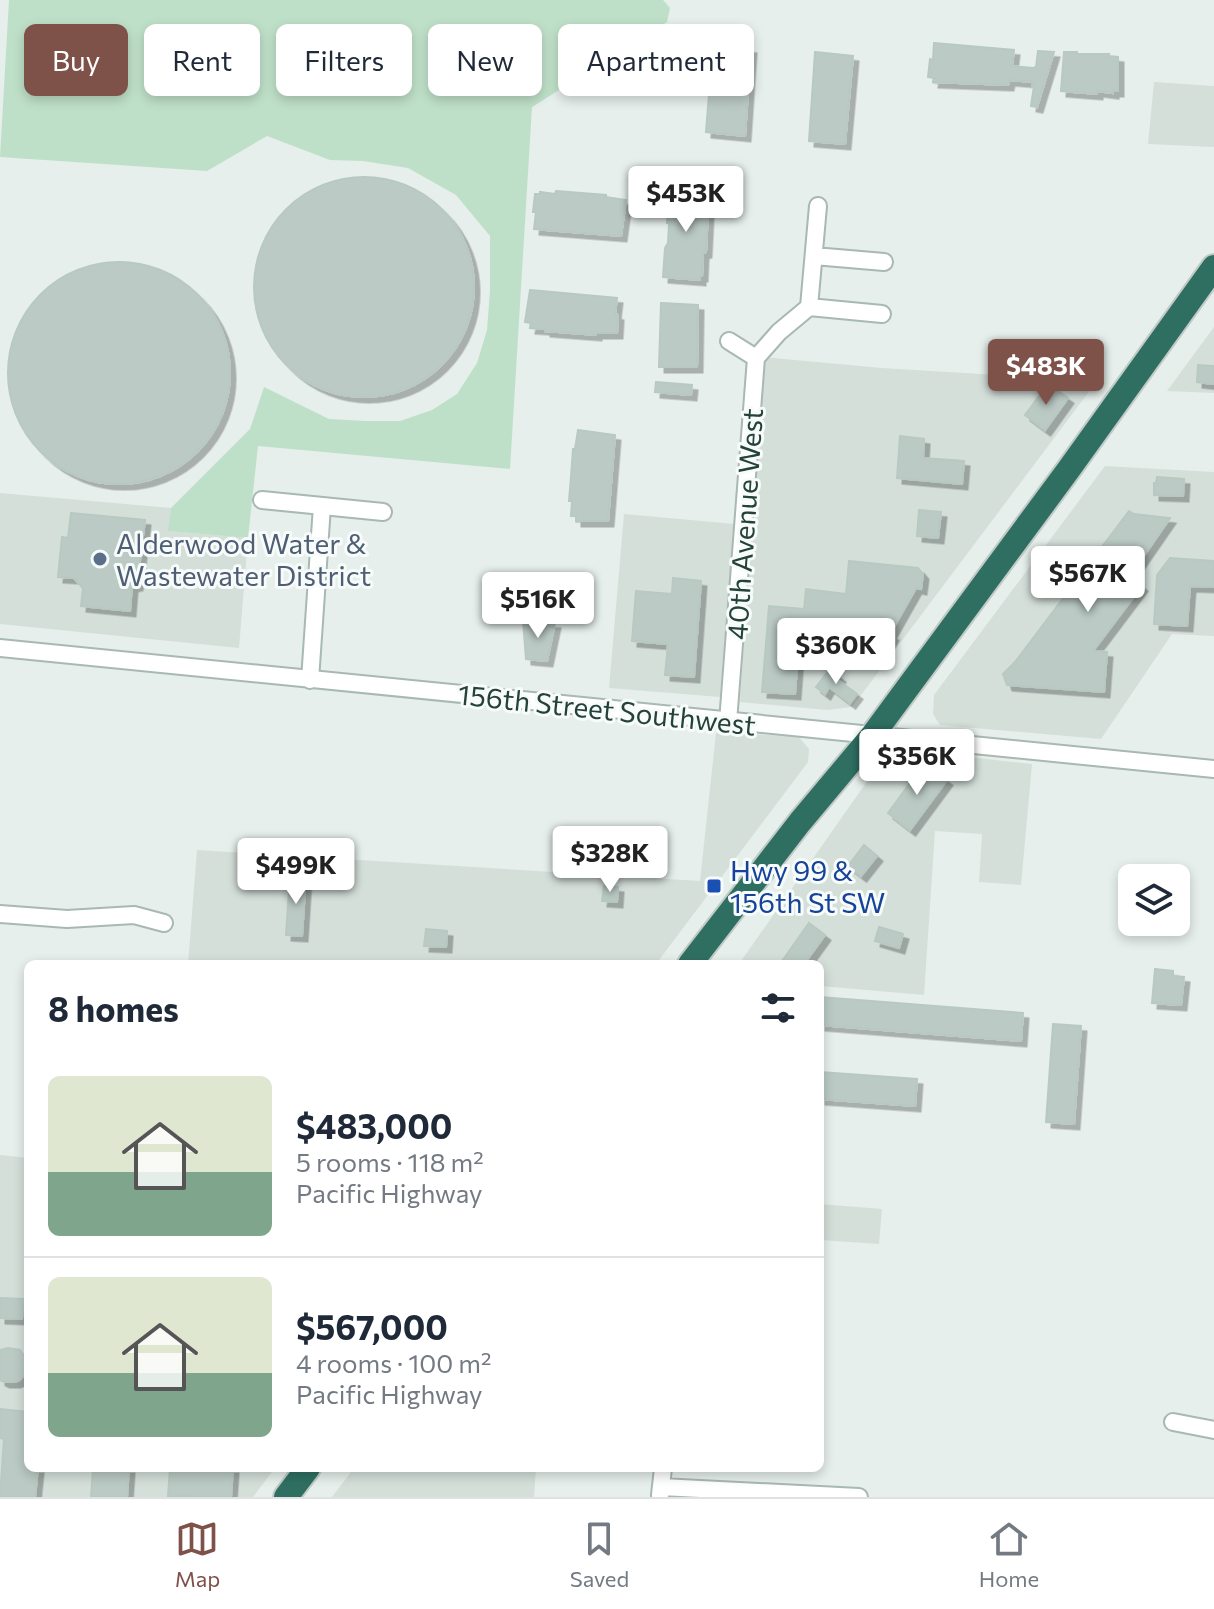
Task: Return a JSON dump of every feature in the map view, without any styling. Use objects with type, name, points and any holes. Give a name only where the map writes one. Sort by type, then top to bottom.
[{"type":"highway","points":[[704,954],[800,822],[872,736],[1214,267]]},
{"type":"highway","points":[[286,1497],[305,1472]]},
{"type":"street","points":[[729,341],[756,358],[779,332],[809,307],[818,206]]},
{"type":"street","points":[[814,256],[884,262]]},
{"type":"street","points":[[809,307],[882,314]]},
{"type":"street","name":"40th Avenue West","points":[[728,722],[756,358]]},
{"type":"street","points":[[262,500],[383,512]]},
{"type":"street","points":[[310,680],[322,506]]},
{"type":"street","name":"156th Street Southwest","points":[[0,648],[1214,769]]},
{"type":"street","points":[[0,914],[67,919],[134,915],[164,923]]},
{"type":"street","points":[[1173,1422],[1214,1430]]},
{"type":"street","points":[[663,1472],[661,1492],[859,1497]]},
{"type":"shaded area","points":[[1154,82],[1214,86],[1214,147],[1148,144]]},
{"type":"shaded area","points":[[1214,327],[1214,393],[1167,391]]},
{"type":"shaded area","points":[[762,357],[1097,381],[852,707],[827,710],[740,702]]},
{"type":"shaded area","points":[[1105,466],[1214,472],[1214,636],[1172,634],[1101,739],[940,725],[933,714],[934,695]]},
{"type":"shaded area","points":[[0,493],[171,508],[169,531],[248,538],[239,648],[0,624]]},
{"type":"shaded area","points":[[624,514],[735,524],[720,697],[609,688]]},
{"type":"shaded area","points":[[716,733],[798,736],[809,749],[808,762],[659,960],[188,960],[197,850],[700,881]]},
{"type":"shaded area","points":[[896,749],[1032,764],[1021,885],[979,882],[982,834],[935,831],[924,995],[824,986],[824,960],[742,960],[882,760]]},
{"type":"shaded area","points":[[0,1155],[24,1158],[24,1472],[272,1472],[253,1497],[0,1497]]},
{"type":"shaded area","points":[[824,1204],[882,1209],[879,1244],[824,1240]]},
{"type":"shaded area","points":[[351,1472],[536,1472],[534,1497],[332,1497]]},
{"type":"green space","points":[[9,0],[663,0],[670,8],[664,24],[558,24],[558,91],[532,107],[510,469],[258,446],[248,538],[168,531],[171,508],[250,429],[264,387],[329,419],[365,421],[400,421],[432,410],[457,394],[477,363],[487,330],[490,236],[456,195],[408,168],[330,160],[267,136],[207,171],[0,157]]},
{"type":"building","points":[[934,43],[1014,50],[1012,66],[1033,68],[1036,67],[1038,51],[1054,52],[1037,107],[1031,106],[1032,82],[1009,80],[1008,85],[933,82],[934,78],[928,77]]},
{"type":"building","points":[[815,52],[853,56],[845,144],[809,141]]},
{"type":"building","points":[[1064,52],[1118,57],[1118,91],[1097,91],[1097,94],[1061,91]]},
{"type":"building","points":[[709,96],[748,96],[745,136],[706,132]]},
{"type":"building","points":[[364,177],[406,185],[442,209],[466,245],[474,287],[466,329],[442,365],[406,389],[364,397],[322,389],[286,365],[262,329],[254,287],[262,245],[286,209],[322,185]]},
{"type":"building","points":[[670,188],[706,190],[706,252],[703,253],[700,280],[663,277]]},
{"type":"building","points":[[556,191],[606,195],[626,200],[621,236],[534,229],[535,194],[555,194]]},
{"type":"building","points":[[119,262],[141,264],[161,271],[181,281],[197,295],[211,311],[221,331],[228,351],[228,395],[221,415],[211,435],[197,451],[181,465],[161,475],[141,482],[119,484],[97,482],[77,475],[57,465],[41,451],[27,435],[17,415],[10,395],[8,373],[10,351],[17,331],[27,311],[41,295],[57,281],[77,271],[97,264]]},
{"type":"building","points":[[530,290],[617,298],[617,333],[596,335],[530,328],[531,323],[525,322]]},
{"type":"building","points":[[661,303],[698,305],[697,367],[659,367]]},
{"type":"building","points":[[1198,365],[1214,366],[1214,384],[1197,382]]},
{"type":"building","points":[[656,382],[692,385],[691,395],[655,392]]},
{"type":"building","points":[[1048,384],[1068,398],[1045,430],[1025,415]]},
{"type":"building","points":[[578,430],[615,435],[608,521],[576,521],[576,516],[571,516],[572,501],[569,501],[573,449]]},
{"type":"building","points":[[900,436],[924,439],[923,458],[964,461],[962,484],[897,478]]},
{"type":"building","points":[[1157,477],[1184,479],[1183,496],[1154,495]]},
{"type":"building","points":[[919,510],[941,512],[938,538],[917,536]]},
{"type":"building","points":[[1129,511],[1170,518],[1130,576],[1142,586],[1093,651],[1107,652],[1104,692],[1007,685],[1003,674]]},
{"type":"building","name":"Alderwood Water & Wastewater District","points":[[71,513],[145,520],[137,585],[132,586],[130,611],[81,606],[83,588],[74,578],[58,577],[62,537],[68,538]]},
{"type":"building","points":[[1170,558],[1214,561],[1214,587],[1190,586],[1187,626],[1154,624],[1157,575]]},
{"type":"building","points":[[849,561],[918,568],[923,574],[921,589],[916,588],[882,654],[847,633],[841,645],[799,641],[795,694],[762,692],[769,606],[804,609],[806,589],[846,594]]},
{"type":"building","points":[[673,578],[701,581],[694,677],[665,675],[668,644],[632,641],[636,591],[672,594]]},
{"type":"building","points":[[523,621],[555,623],[547,661],[526,659]]},
{"type":"building","points":[[830,669],[840,677],[838,680],[857,694],[850,703],[829,687],[825,694],[816,687]]},
{"type":"building","points":[[924,764],[947,780],[910,830],[888,813]]},
{"type":"building","points":[[864,845],[877,856],[861,876],[848,866]]},
{"type":"building","points":[[290,875],[306,876],[302,936],[286,935]]},
{"type":"building","points":[[604,886],[618,887],[617,902],[602,901]]},
{"type":"building","points":[[809,923],[825,935],[807,960],[783,960]]},
{"type":"building","points":[[879,927],[903,934],[899,948],[875,941]]},
{"type":"building","points":[[426,929],[447,931],[446,947],[424,946]]},
{"type":"building","points":[[1155,969],[1173,971],[1173,976],[1184,977],[1181,1005],[1152,1003]]},
{"type":"building","points":[[824,997],[1023,1013],[1021,1041],[824,1025]]},
{"type":"building","points":[[1053,1024],[1081,1026],[1074,1124],[1046,1122]]},
{"type":"building","points":[[824,1072],[917,1079],[915,1106],[824,1099]]},
{"type":"building","points":[[0,1298],[23,1299],[22,1319],[0,1318]]},
{"type":"building","points":[[0,1350],[20,1350],[24,1356],[24,1375],[20,1380],[0,1380]]},
{"type":"building","points":[[0,1409],[24,1412],[24,1472],[38,1472],[35,1497],[0,1497],[4,1439],[0,1438]]},
{"type":"building","points":[[93,1472],[129,1472],[127,1497],[91,1497]]},
{"type":"building","points":[[170,1472],[233,1472],[231,1497],[168,1496]]},
{"type":"place","name":"Alderwood Water & Wastewater District","points":[[100,559]]},
{"type":"place","name":"Hwy 99 & 156th St SW","points":[[714,886]]}]
